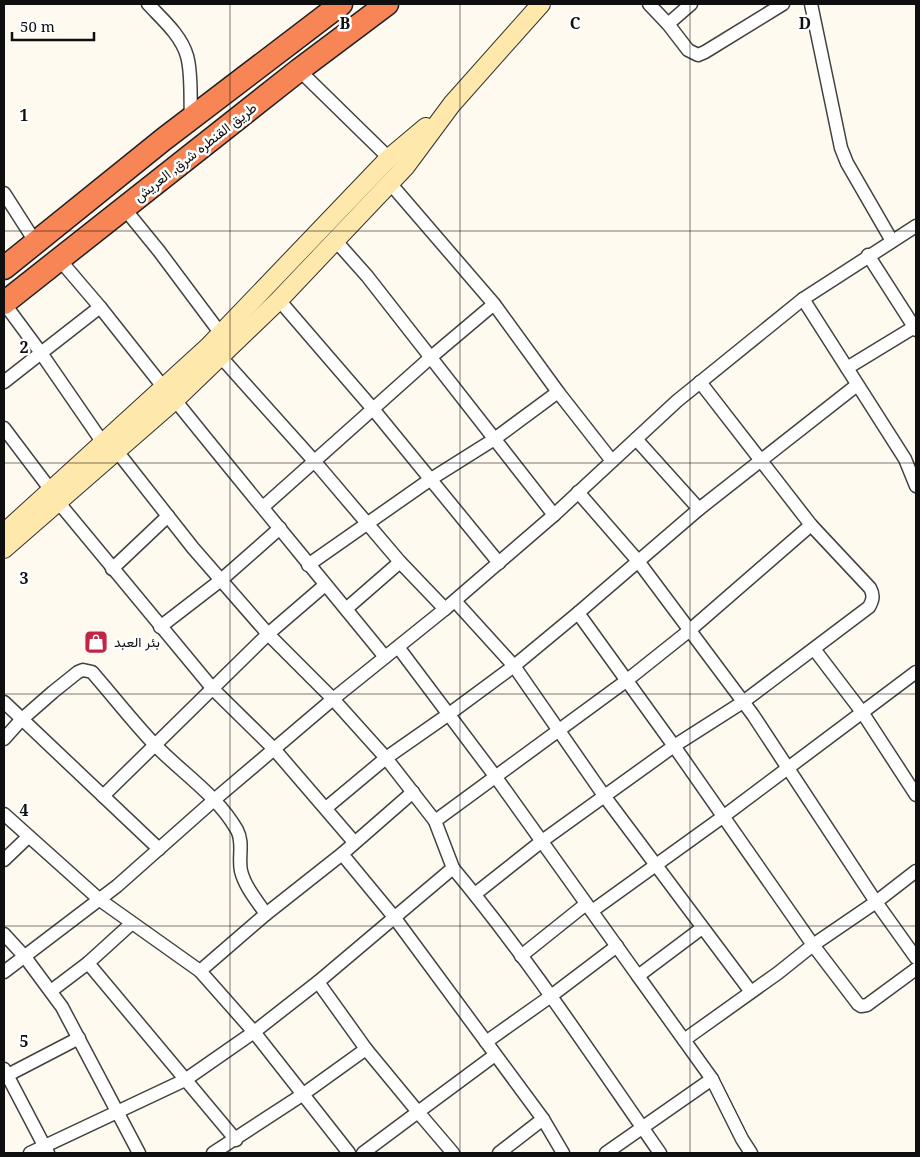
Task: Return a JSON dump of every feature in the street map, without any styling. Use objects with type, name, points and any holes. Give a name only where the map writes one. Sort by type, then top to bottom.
[{"type":"highway","name":"طريق القنطره شرق, العريش","points":[[4,268],[200,111],[341,4]]},
{"type":"highway","name":"طريق القنطره شرق, العريش","points":[[4,303],[299,70],[387,4]]},
{"type":"highway","points":[[200,111],[227,127]]},
{"type":"main road","points":[[4,549],[55,496],[169,394],[220,356],[278,300],[406,166],[452,104],[541,4]]},
{"type":"main road","points":[[169,394],[221,334],[389,158],[452,104]]},
{"type":"main road","points":[[4,533],[55,496]]},
{"type":"street","points":[[148,4],[172,30],[185,51],[200,111]]},
{"type":"street","points":[[649,4],[668,24],[688,50],[694,54],[701,54],[762,9],[782,4]]},
{"type":"street","points":[[668,24],[691,4]]},
{"type":"street","points":[[811,4],[841,148],[847,163],[892,241]]},
{"type":"street","points":[[299,70],[389,158]]},
{"type":"street","points":[[389,182],[494,304],[558,392],[612,461]]},
{"type":"street","points":[[4,193],[36,242]]},
{"type":"street","points":[[124,208],[159,251],[221,334]]},
{"type":"street","points":[[4,972],[100,900],[333,699],[445,610],[554,515],[700,382],[803,298],[916,226]]},
{"type":"street","points":[[335,240],[367,276],[493,440],[554,515]]},
{"type":"street","points":[[847,368],[916,328],[868,255]]},
{"type":"street","points":[[59,259],[385,657]]},
{"type":"street","points":[[803,298],[905,459],[916,486]]},
{"type":"street","points":[[278,300],[373,409],[499,563]]},
{"type":"street","points":[[4,303],[109,447],[193,548],[268,634],[333,699],[386,758],[413,792],[435,821],[453,868],[475,894],[551,996],[660,1153]]},
{"type":"street","points":[[262,508],[430,358],[494,304]]},
{"type":"street","points":[[4,382],[100,307]]},
{"type":"street","points":[[220,356],[315,462],[400,562],[445,610]]},
{"type":"street","points":[[475,894],[542,842],[674,746],[743,702],[869,607],[873,598],[870,588],[811,525],[700,382]]},
{"type":"street","points":[[326,808],[386,758],[514,666],[699,509],[857,385]]},
{"type":"street","points":[[308,565],[430,479],[493,440],[558,392]]},
{"type":"street","points":[[4,428],[112,569],[160,627],[213,689],[274,749],[354,842]]},
{"type":"street","points":[[636,439],[699,509]]},
{"type":"street","points":[[905,459],[916,451]]},
{"type":"street","points":[[578,492],[638,561],[743,702],[876,902],[916,958]]},
{"type":"street","points":[[112,569],[168,516]]},
{"type":"street","points":[[435,821],[626,681],[690,630],[811,525]]},
{"type":"street","points":[[160,627],[221,580],[280,528]]},
{"type":"street","points":[[346,609],[400,562]]},
{"type":"street","points":[[103,796],[268,634],[325,585]]},
{"type":"street","points":[[455,601],[514,666],[605,796],[702,928],[752,992]]},
{"type":"street","points":[[578,613],[724,816],[813,945],[861,1006],[867,1005],[916,969]]},
{"type":"street","points":[[398,648],[495,776],[712,1079],[751,1153]]},
{"type":"street","points":[[814,649],[862,712],[916,795]]},
{"type":"street","points":[[4,739],[21,720],[78,672],[88,670],[92,672],[155,745],[214,800],[237,830],[241,847],[239,859],[241,872],[246,884],[266,914]]},
{"type":"street","points":[[520,956],[589,908],[657,865],[916,672]]},
{"type":"street","points":[[4,702],[158,849]]},
{"type":"street","points":[[200,971],[266,914],[342,854],[413,792]]},
{"type":"street","points":[[4,814],[100,900],[200,971],[254,1032],[349,1153]]},
{"type":"street","points":[[4,860],[28,837]]},
{"type":"street","points":[[342,854],[394,917],[543,1119],[564,1153]]},
{"type":"street","points":[[30,1153],[46,1150],[185,1080],[254,1032],[318,982],[453,868]]},
{"type":"street","points":[[684,1040],[752,992],[813,945],[876,902],[916,871]]},
{"type":"street","points":[[51,992],[88,963],[132,923]]},
{"type":"street","points":[[638,976],[702,928]]},
{"type":"street","points":[[4,934],[25,957],[51,992],[79,1038],[117,1113],[140,1153]]},
{"type":"street","points":[[486,1042],[617,946]]},
{"type":"street","points":[[88,963],[236,1140]]},
{"type":"street","points":[[318,982],[366,1049],[453,1153]]},
{"type":"street","points":[[46,1150],[5,1074],[79,1038]]},
{"type":"street","points":[[218,1152],[366,1049]]},
{"type":"street","points":[[362,1153],[495,1055]]},
{"type":"street","points":[[606,1153],[712,1079]]},
{"type":"street","points":[[499,1153],[543,1119]]},
{"type":"place","name":"بئر العبد","points":[[96,642]]}]
